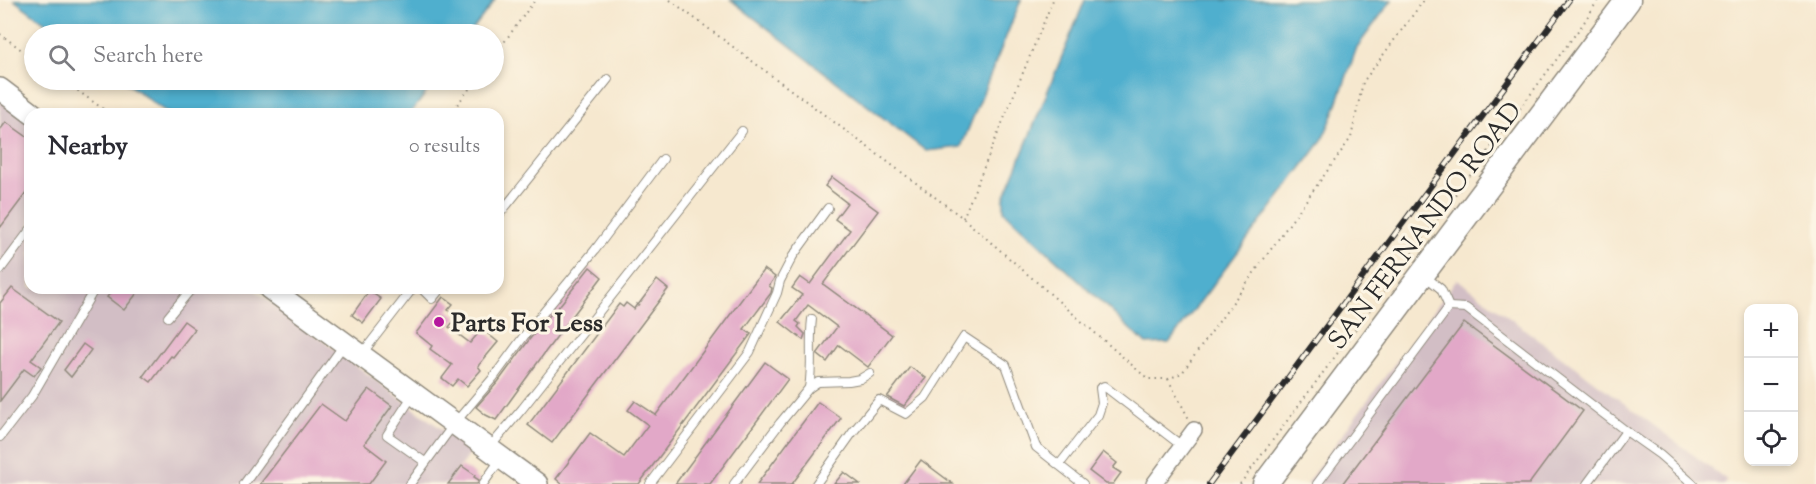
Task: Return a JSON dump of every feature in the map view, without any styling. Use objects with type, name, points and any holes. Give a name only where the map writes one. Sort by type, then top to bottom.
[{"type":"main road","name":"SAN FERNANDO ROAD","points":[[1265,484],[1628,0]]},
{"type":"main road","points":[[2,94],[24,108]]},
{"type":"main road","points":[[277,294],[537,484]]},
{"type":"street","points":[[1154,484],[1194,430]]},
{"type":"lane","points":[[504,209],[608,79]]},
{"type":"lane","points":[[483,484],[495,454],[530,400],[742,131]]},
{"type":"lane","points":[[410,484],[454,424],[556,299],[663,159]]},
{"type":"lane","points":[[650,484],[750,352],[793,256],[828,208]]},
{"type":"lane","points":[[0,270],[24,238]]},
{"type":"lane","points":[[1422,274],[1441,289],[1449,307]]},
{"type":"lane","points":[[0,436],[32,396],[91,294]]},
{"type":"lane","points":[[168,317],[187,294]]},
{"type":"lane","points":[[244,484],[352,350],[407,294]]},
{"type":"lane","points":[[1449,307],[1466,308],[1660,455],[1693,484]]},
{"type":"lane","points":[[1317,484],[1449,307]]},
{"type":"lane","points":[[809,388],[812,372],[810,357],[812,319]]},
{"type":"lane","points":[[816,484],[879,400],[906,414],[926,398],[964,337],[1005,365],[1036,447],[1083,484]]},
{"type":"lane","points":[[734,484],[809,388],[818,382],[849,381],[870,374]]},
{"type":"lane","points":[[1059,465],[1098,415],[1102,403],[1100,388],[1104,386],[1182,446]]},
{"type":"lane","points":[[413,393],[387,435],[425,462]]},
{"type":"lane","points":[[1587,484],[1626,431]]},
{"type":"path","points":[[504,43],[536,0]]},
{"type":"path","points":[[670,0],[963,218],[1148,379],[1168,379],[1182,373],[1351,138],[1363,82],[1424,0]]},
{"type":"path","points":[[963,218],[1053,0]]},
{"type":"path","points":[[1240,484],[1598,0]]},
{"type":"path","points":[[0,34],[24,52]]},
{"type":"path","points":[[77,90],[102,108]]},
{"type":"path","points":[[455,108],[468,90]]},
{"type":"path","points":[[1168,379],[1194,430]]},
{"type":"shaded area","points":[[0,100],[24,118],[24,294],[260,294],[471,451],[448,484],[0,484]]},
{"type":"shaded area","points":[[1457,279],[1727,480],[1724,484],[1306,484]]},
{"type":"water","points":[[14,0],[495,0],[477,24],[47,24]]},
{"type":"water","points":[[731,0],[1021,0],[961,147],[926,151]]},
{"type":"water","points":[[1085,0],[1392,0],[1357,47],[1321,142],[1169,343],[1146,344],[1004,211],[1004,198]]},
{"type":"water","points":[[136,90],[428,90],[415,108],[161,108]]},
{"type":"building","points":[[6,122],[24,135],[24,196],[0,228],[0,130]]},
{"type":"building","points":[[832,177],[878,211],[823,284],[892,335],[868,367],[839,345],[827,362],[817,354],[837,327],[808,305],[796,321],[805,334],[803,340],[780,322],[802,295],[792,288],[800,277],[810,284],[850,230],[835,219],[847,203],[825,186]]},
{"type":"building","points":[[590,267],[602,277],[496,420],[486,415],[476,407]]},
{"type":"building","points":[[764,269],[775,277],[769,286],[772,288],[771,293],[744,329],[751,334],[639,484],[562,484],[556,479],[590,433],[624,457],[648,425],[628,410],[635,401],[656,415]]},
{"type":"building","points":[[657,280],[668,289],[552,443],[528,425],[619,304],[623,307],[626,303],[634,309]]},
{"type":"building","points":[[12,288],[59,322],[31,360],[41,367],[34,376],[24,369],[0,401],[0,303]]},
{"type":"building","points":[[109,294],[136,294],[124,310],[107,297]]},
{"type":"building","points":[[367,294],[374,294],[381,299],[363,323],[352,315]]},
{"type":"building","points":[[443,297],[453,304],[448,310],[457,317],[449,327],[470,343],[482,329],[498,342],[478,366],[481,370],[467,386],[458,379],[452,386],[442,378],[452,365],[430,349],[432,346],[416,333]]},
{"type":"building","points":[[184,321],[195,329],[151,382],[143,376]]},
{"type":"building","points":[[1464,323],[1583,411],[1529,484],[1342,484]]},
{"type":"building","points":[[83,344],[91,350],[71,377],[64,370]]},
{"type":"building","points":[[765,362],[788,379],[710,484],[675,484]]},
{"type":"building","points":[[910,367],[926,378],[904,406],[887,397]]},
{"type":"building","points":[[369,389],[392,406],[364,444],[386,461],[369,484],[260,484],[321,404],[345,421]]},
{"type":"building","points":[[818,402],[841,418],[792,484],[757,484]]},
{"type":"building","points":[[1103,452],[1117,463],[1113,468],[1121,473],[1113,484],[1106,484],[1089,471]]},
{"type":"building","points":[[921,460],[953,484],[903,484]]},
{"type":"building","points":[[462,466],[475,475],[474,477],[479,480],[477,484],[448,484]]},
{"type":"building","points":[[844,472],[860,484],[834,484]]},
{"type":"railway","points":[[1209,484],[1569,0]]},
{"type":"place","name":"Parts For Less","points":[[439,322]]}]
